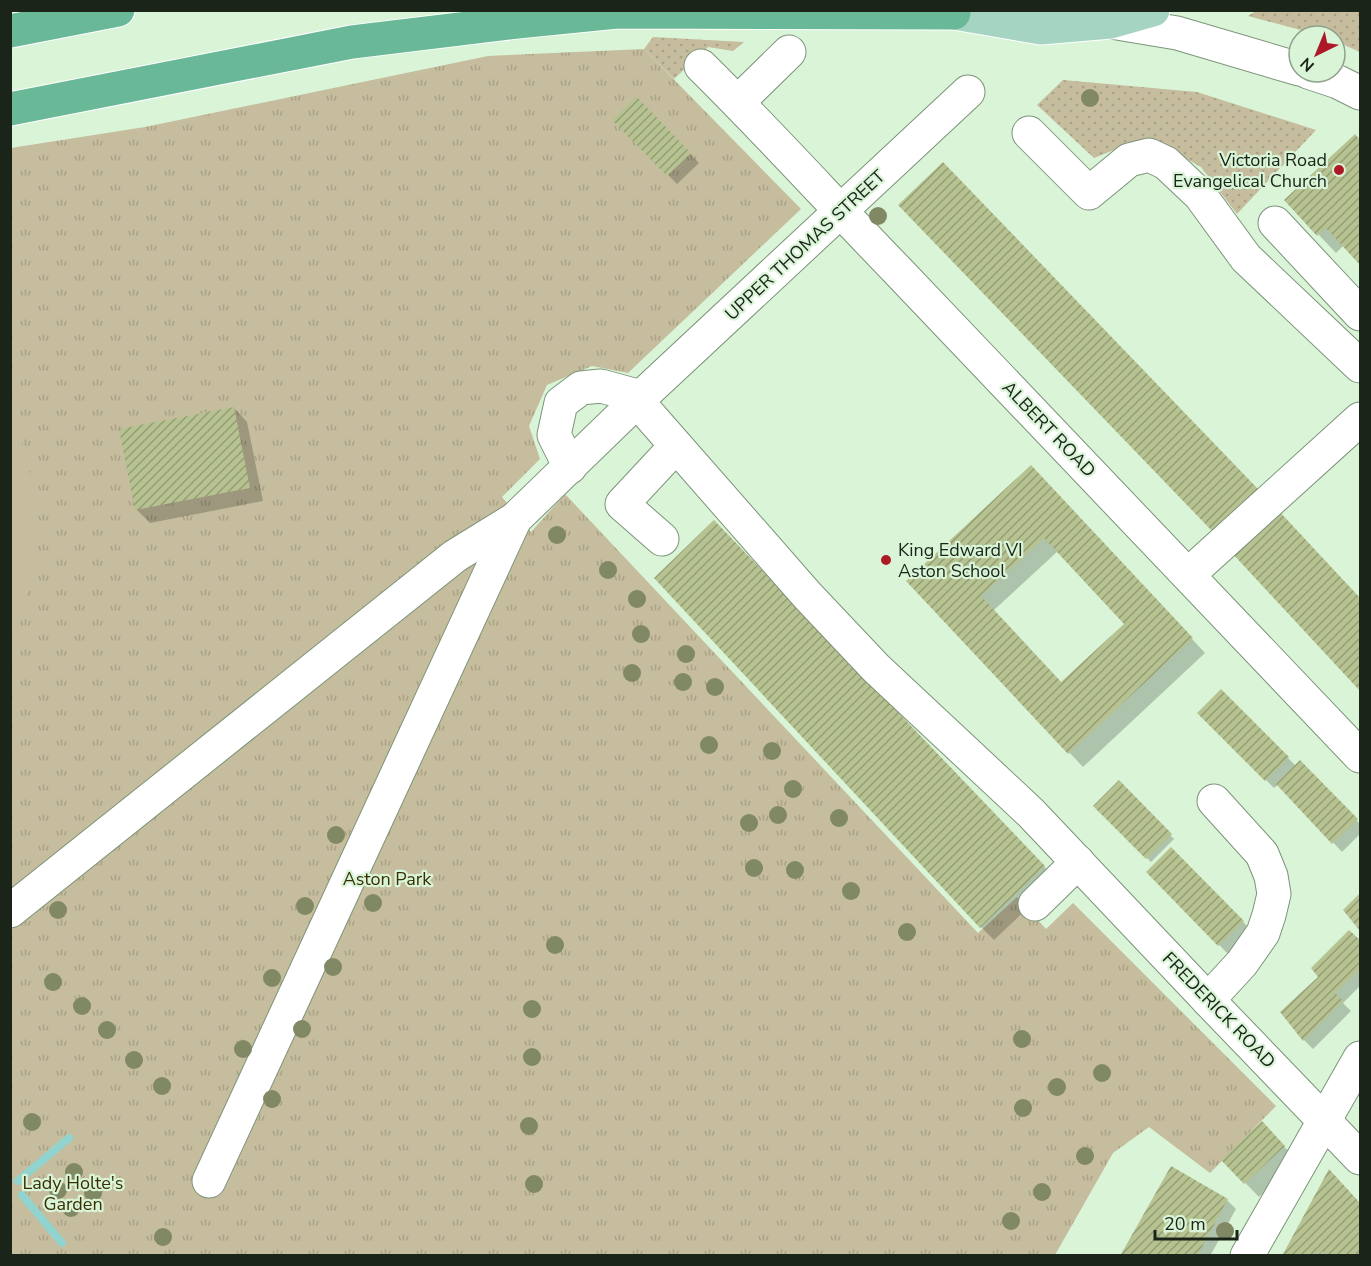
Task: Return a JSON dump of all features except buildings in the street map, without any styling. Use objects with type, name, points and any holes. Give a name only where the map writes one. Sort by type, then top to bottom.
[{"type":"highway","points":[[10,31],[118,10]]},
{"type":"highway","points":[[10,109],[352,42],[517,22],[618,12],[952,12]]},
{"type":"main road","points":[[952,12],[1041,28],[1111,22],[1153,10]]},
{"type":"street","points":[[1111,22],[1177,33],[1287,65]]},
{"type":"street","points":[[738,102],[778,61]]},
{"type":"street","name":"ALBERT ROAD","points":[[701,66],[1189,574],[1360,756]]},
{"type":"street","points":[[1342,84],[1360,93]]},
{"type":"street","name":"UPPER THOMAS STREET","points":[[515,519],[639,399],[969,92]]},
{"type":"street","points":[[1029,133],[1089,193],[1129,160],[1149,155],[1166,163],[1200,195],[1246,258],[1360,366]]},
{"type":"street","points":[[1275,223],[1360,314]]},
{"type":"street","points":[[570,467],[555,435],[561,403],[581,388],[602,386],[639,399]]},
{"type":"street","name":"FREDERICK ROAD","points":[[639,399],[676,446],[807,595],[876,668],[1031,813],[1360,1158]]},
{"type":"street","points":[[1189,574],[1360,419]]},
{"type":"street","points":[[662,539],[622,504],[676,446]]},
{"type":"street","points":[[10,911],[455,556],[515,519]]},
{"type":"street","points":[[209,1182],[515,519]]},
{"type":"street","points":[[1208,1000],[1242,963],[1263,933],[1274,894],[1271,876],[1262,854],[1214,801]]},
{"type":"street","points":[[1035,904],[1078,862]]},
{"type":"street","points":[[1247,1256],[1360,1058]]},
{"type":"green space","points":[[1256,11],[1360,11],[1360,52],[1347,46],[1347,24],[1287,24],[1287,26],[1248,16]]},
{"type":"green space","points":[[653,37],[744,42],[733,51],[708,47],[674,79],[644,49]]},
{"type":"green space","name":"Aston Park","points":[[644,49],[801,209],[628,373],[592,366],[547,385],[529,426],[540,459],[502,497],[531,532],[565,494],[978,933],[1017,897],[1046,929],[1073,903],[1276,1106],[1210,1173],[1149,1127],[1113,1153],[1055,1255],[11,1256],[11,148],[145,127],[488,56]]},
{"type":"green space","points":[[1063,80],[1197,92],[1316,130],[1237,214],[1201,167],[1162,145],[1137,141],[1094,158],[1037,105]]},
{"type":"green space","points":[[11,419],[20,435],[38,505],[33,578],[11,633]]},
{"type":"waterway","points":[[18,1181],[69,1138]]},
{"type":"waterway","points":[[22,1195],[62,1243]]},
{"type":"place","name":"Victoria Road Evangelical Church","points":[[1339,170]]},
{"type":"place","name":"King Edward VI Aston School","points":[[886,560]]},
{"type":"park label","name":"Lady Holte's Garden","points":[[73,1193]]}]
